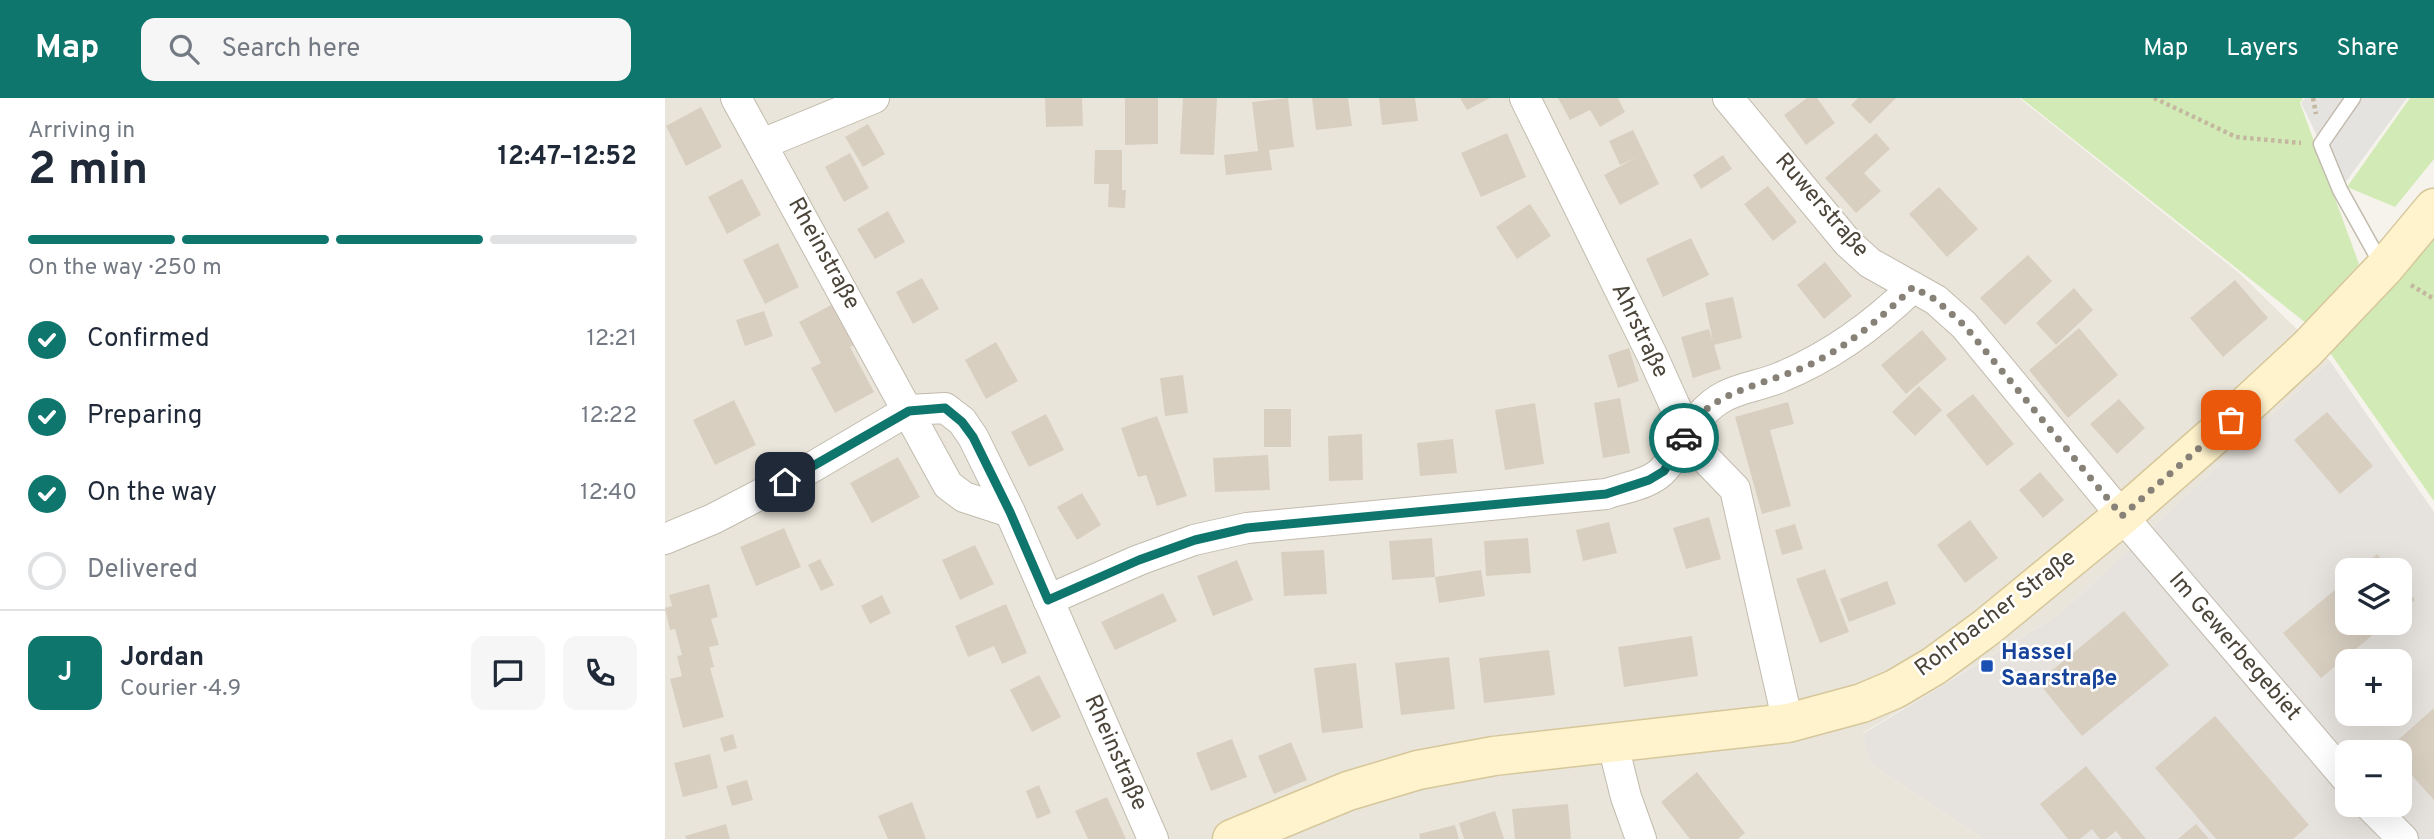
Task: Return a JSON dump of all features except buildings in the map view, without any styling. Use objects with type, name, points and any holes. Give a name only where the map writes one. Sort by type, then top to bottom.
[{"type":"street","name":"Rheinstraße","points":[[736,98],[948,485],[964,497],[1010,512]]},
{"type":"street","points":[[762,144],[874,98]]},
{"type":"street","name":"Ahrstraße","points":[[1525,98],[1652,355],[1687,433],[1702,454],[1735,489],[1788,723]]},
{"type":"street","name":"Ruwerstraße","points":[[1728,98],[1848,243],[1870,263],[1936,300],[1964,325],[2122,516]]},
{"type":"street","name":"Rohrbacher Straße","points":[[1231,839],[1348,791],[1404,774],[1494,756],[1788,723],[1862,703],[1895,689],[1934,666],[2122,516],[2213,438],[2307,349],[2384,268],[2434,208]]},
{"type":"street","points":[[1048,600],[1139,560],[1195,540],[1247,528],[1606,494],[1649,480],[1664,471],[1698,416],[1724,396],[1779,378],[1815,362],[1850,341],[1913,287]]},
{"type":"street","name":"Rheinstraße","points":[[909,411],[945,408],[962,422],[973,437],[1010,512],[1153,839]]},
{"type":"street","points":[[665,539],[713,519],[809,470],[909,411]]},
{"type":"street","name":"Im Gewerbegebiet","points":[[2122,516],[2335,765]]},
{"type":"street","points":[[1612,741],[1626,797],[1641,839]]},
{"type":"street","points":[[2381,817],[2403,839]]},
{"type":"lane","points":[[2353,98],[2322,144],[2340,190],[2384,268]]},
{"type":"path","points":[[2154,98],[2236,136],[2322,144]]},
{"type":"shaded area","points":[[665,98],[2019,98],[2239,273],[2330,361],[2061,613],[1863,733],[1870,763],[1984,839],[665,839]]},
{"type":"shaded area","points":[[2305,98],[2407,98],[2340,190],[2301,103]]},
{"type":"shaded area","points":[[2330,361],[2434,512],[2434,839],[1984,839],[1870,763],[1863,734],[2061,613]]},
{"type":"green space","points":[[2021,98],[2303,98],[2300,103],[2359,264],[2306,323]]},
{"type":"green space","points":[[2410,98],[2434,98],[2434,159],[2395,207],[2347,187]]},
{"type":"green space","points":[[2434,226],[2434,501],[2328,350]]},
{"type":"way so far","points":[[1684,438],[1698,416],[1724,396],[1779,378],[1815,362],[1850,341],[1913,287],[1936,300],[1964,325],[2122,516],[2231,420]]},
{"type":"place","name":"Hassel Saarstraße","points":[[1987,666]]},
{"type":"route","points":[[785,482],[909,411],[945,408],[962,422],[973,437],[1010,512],[1048,600],[1139,560],[1195,540],[1247,528],[1606,494],[1649,480],[1664,471],[1684,438]]}]
